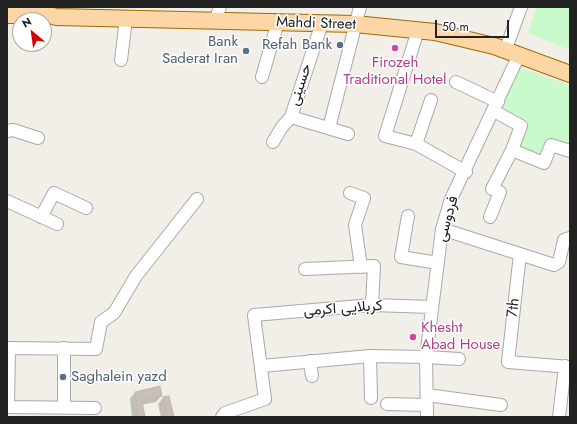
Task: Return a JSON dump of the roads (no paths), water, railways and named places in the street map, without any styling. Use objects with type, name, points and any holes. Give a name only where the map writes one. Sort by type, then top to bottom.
[{"type":"main road","name":"Mahdi Street","points":[[52,15],[126,19],[217,14],[278,22],[355,24],[418,30],[442,34],[512,53],[570,74]]},
{"type":"street","points":[[329,128],[360,7]]},
{"type":"street","name":"فردوسی","points":[[427,406],[426,357],[442,229],[451,199],[466,172],[496,106],[512,53],[521,7]]},
{"type":"street","points":[[121,60],[126,19]]},
{"type":"street","points":[[262,77],[278,22]]},
{"type":"street","name":"حسینی","points":[[273,142],[282,127],[291,117],[322,24]]},
{"type":"street","points":[[418,30],[385,136],[416,144],[466,172]]},
{"type":"street","points":[[456,82],[496,106],[521,126],[512,150],[492,189],[500,192],[490,217]]},
{"type":"street","points":[[416,144],[431,100]]},
{"type":"street","points":[[291,117],[348,134]]},
{"type":"street","points":[[7,130],[14,130],[38,138]]},
{"type":"street","points":[[512,150],[544,163],[551,145],[570,151]]},
{"type":"street","points":[[41,217],[54,193],[86,208]]},
{"type":"street","points":[[350,193],[364,198],[356,225],[360,267]]},
{"type":"street","points":[[95,408],[64,406],[8,407],[8,348],[96,349],[101,322],[114,313],[136,276],[197,199]]},
{"type":"street","points":[[7,201],[57,224]]},
{"type":"street","points":[[408,216],[401,257],[438,263]]},
{"type":"street","points":[[442,229],[554,265],[557,264],[564,240],[570,238]]},
{"type":"street","name":"7th","points":[[520,254],[508,362],[568,367]]},
{"type":"street","points":[[305,269],[374,266],[372,306]]},
{"type":"street","name":"کربلایی اکرمی","points":[[262,366],[254,315],[372,306],[432,306]]},
{"type":"street","points":[[64,348],[64,406]]},
{"type":"street","points":[[370,356],[371,398]]},
{"type":"street","points":[[222,417],[225,413],[265,399],[262,366],[370,356],[459,359]]},
{"type":"street","points":[[310,361],[312,376]]},
{"type":"street","points":[[559,417],[568,367]]},
{"type":"street","points":[[387,404],[427,406],[501,405]]},
{"type":"place","name":"Refah Bank","points":[[340,45]]},
{"type":"place","name":"Firozeh Traditional Hotel","points":[[395,48]]},
{"type":"place","name":"Bank Saderat Iran","points":[[246,51]]},
{"type":"place","name":"Khesht Abad House","points":[[413,337]]},
{"type":"place","name":"Saghalein yazd","points":[[63,377]]}]
